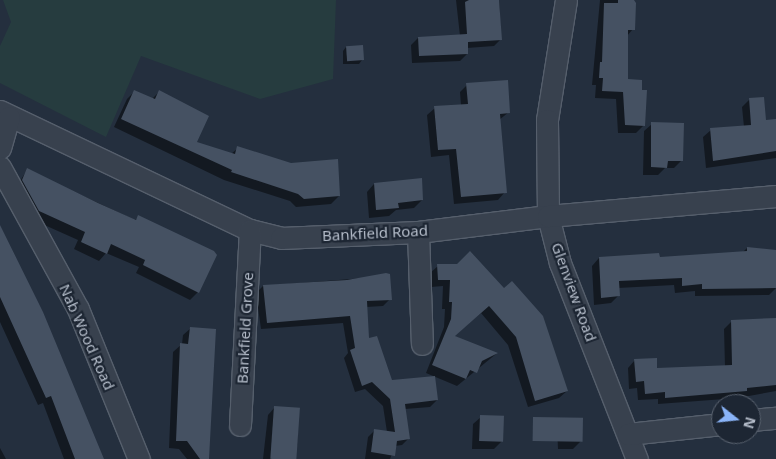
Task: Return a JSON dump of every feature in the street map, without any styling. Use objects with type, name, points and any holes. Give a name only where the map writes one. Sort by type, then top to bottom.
[{"type":"street","name":"Glenview Road","points":[[566,0],[547,120],[548,216],[560,263],[637,459]]},
{"type":"street","name":"Bankfield Road","points":[[4,114],[250,230],[281,238],[418,232],[548,216],[776,196]]},
{"type":"street","points":[[0,148],[4,114]]},
{"type":"street","name":"Nab Wood Road","points":[[0,166],[78,309],[140,459]]},
{"type":"street","name":"Bankfield Grove","points":[[240,425],[250,230]]},
{"type":"street","points":[[418,232],[422,344]]},
{"type":"street","points":[[761,419],[776,418]]},
{"type":"street","points":[[628,434],[711,425]]},
{"type":"green space","points":[[3,0],[336,0],[333,79],[260,99],[141,56],[106,137],[0,83],[0,46],[11,22]]},
{"type":"building","points":[[469,0],[499,0],[502,40],[468,42],[468,54],[419,56],[418,37],[467,34],[465,2]]},
{"type":"building","points":[[618,0],[634,0],[636,3],[635,30],[628,30],[628,79],[642,80],[642,90],[647,90],[645,126],[625,125],[623,92],[602,91],[603,78],[599,78],[600,62],[602,62],[604,3],[618,3]]},
{"type":"building","points":[[363,45],[364,60],[347,61],[346,46]]},
{"type":"building","points":[[508,80],[510,113],[500,114],[507,193],[461,197],[456,149],[438,150],[434,106],[468,104],[466,83]]},
{"type":"building","points":[[134,90],[155,99],[159,90],[209,116],[197,142],[235,154],[237,146],[291,163],[338,159],[340,196],[304,199],[298,194],[231,172],[232,170],[121,119]]},
{"type":"building","points":[[764,97],[766,120],[776,119],[776,151],[713,161],[710,128],[751,125],[749,98]]},
{"type":"building","points":[[651,122],[684,123],[683,161],[668,161],[667,168],[651,167]]},
{"type":"building","points":[[27,168],[136,220],[138,215],[214,251],[217,255],[199,293],[143,265],[145,260],[111,244],[107,254],[81,242],[85,232],[39,211],[22,180]]},
{"type":"building","points":[[422,178],[423,200],[398,203],[399,208],[376,210],[374,183]]},
{"type":"building","points":[[0,225],[43,312],[104,459],[75,459],[51,396],[46,398],[0,297]]},
{"type":"building","points":[[747,247],[776,250],[776,288],[702,289],[702,284],[682,286],[682,278],[619,281],[620,296],[601,298],[599,257],[659,253],[660,257],[747,251]]},
{"type":"building","points":[[470,251],[504,288],[512,281],[543,316],[568,391],[535,401],[516,337],[489,306],[455,336],[498,353],[482,361],[477,373],[470,370],[466,379],[432,365],[451,319],[452,302],[449,302],[450,280],[438,280],[437,264],[457,264]]},
{"type":"building","points":[[386,273],[390,274],[392,300],[367,301],[369,338],[377,336],[392,380],[435,376],[438,400],[405,404],[410,439],[397,441],[395,456],[371,452],[374,429],[395,432],[390,399],[372,382],[362,386],[350,350],[355,348],[350,316],[267,323],[263,285],[347,280]]},
{"type":"building","points":[[776,318],[776,385],[747,388],[747,391],[665,398],[665,392],[645,394],[644,381],[636,382],[634,359],[657,358],[657,368],[732,365],[731,320]]},
{"type":"building","points":[[190,327],[216,329],[209,459],[200,459],[187,441],[176,441],[180,343],[188,344]]},
{"type":"building","points":[[274,406],[300,408],[296,459],[270,459]]},
{"type":"building","points":[[480,415],[504,416],[503,442],[479,441]]},
{"type":"building","points":[[533,417],[583,418],[583,442],[533,441]]}]
